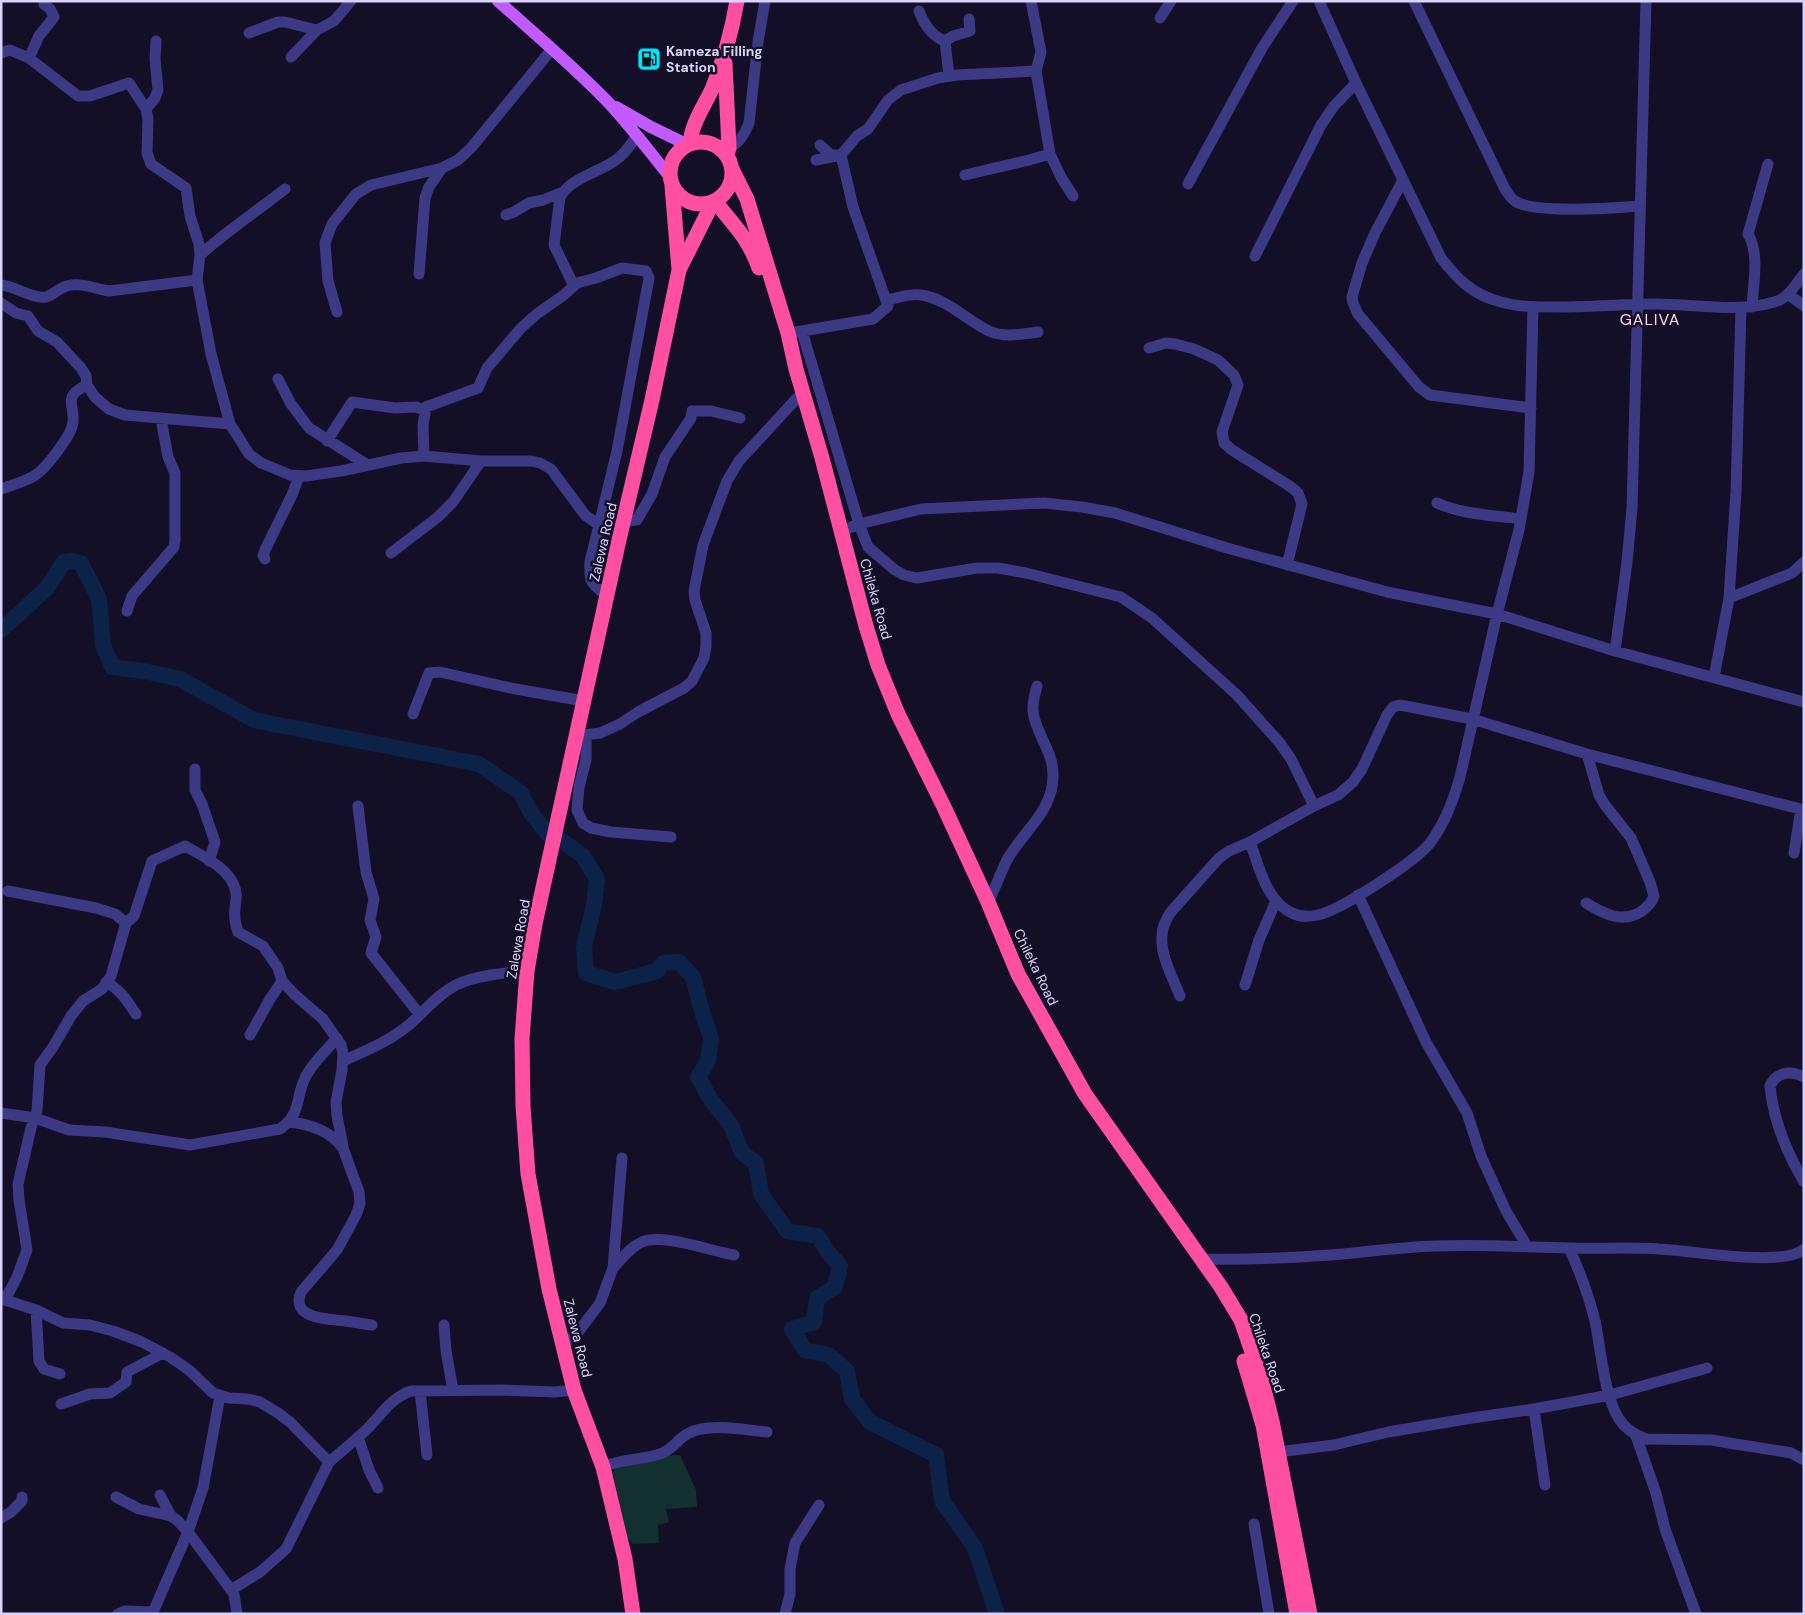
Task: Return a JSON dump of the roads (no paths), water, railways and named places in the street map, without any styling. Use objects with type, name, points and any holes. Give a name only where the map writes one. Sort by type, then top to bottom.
[{"type":"highway","points":[[689,144],[692,132],[725,54],[737,1]]},
{"type":"highway","points":[[725,54],[729,158],[730,185],[726,192],[714,202],[700,205],[693,204],[680,197],[671,182],[670,167],[673,158],[689,144],[697,142],[710,143],[722,150],[729,158]]},
{"type":"highway","name":"Chileka Road","points":[[729,158],[747,199],[780,307],[795,332],[796,369],[822,458],[866,626],[891,698],[988,902],[1018,974],[1085,1094],[1221,1286],[1241,1320],[1262,1381],[1272,1421],[1273,1452],[1297,1614]]},
{"type":"highway","name":"Zalewa Road","points":[[671,182],[679,270]]},
{"type":"highway","points":[[714,202],[741,231],[754,253],[778,325],[857,626],[891,719],[961,861],[1011,976],[1074,1090],[1213,1292],[1232,1324],[1273,1452]]},
{"type":"highway","name":"Zalewa Road","points":[[633,1614],[625,1560],[603,1467],[574,1390],[548,1288],[528,1174],[523,1106],[522,1039],[527,971],[535,924],[581,736],[584,701],[652,400],[679,270],[714,202]]},
{"type":"highway","name":"Chileka Road","points":[[1273,1452],[1310,1614]]},
{"type":"main road","points":[[498,1],[606,101],[637,136],[671,182]]},
{"type":"main road","points":[[606,101],[651,127],[689,144]]},
{"type":"street","points":[[291,57],[318,30],[334,21],[351,1]]},
{"type":"street","points":[[729,158],[745,134],[749,123],[758,42],[765,1]]},
{"type":"street","points":[[1031,1],[1041,52],[1036,71],[1050,154],[1073,196]]},
{"type":"street","points":[[1160,18],[1170,1]]},
{"type":"street","points":[[1188,184],[1262,48],[1293,1]]},
{"type":"street","points":[[1319,1],[1356,83],[1441,258],[1456,277],[1476,294],[1501,302],[1533,307],[1690,304],[1746,308],[1776,302],[1788,294],[1804,274]]},
{"type":"street","points":[[1414,1],[1505,189],[1514,201],[1529,207],[1596,209],[1640,206]]},
{"type":"street","points":[[1615,651],[1628,562],[1632,508],[1645,2]]},
{"type":"street","points":[[30,58],[40,36],[54,17],[50,9],[44,4]]},
{"type":"street","points":[[919,11],[931,32],[938,39],[945,41],[953,36],[970,31],[969,19]]},
{"type":"street","points":[[249,33],[278,22],[318,30]]},
{"type":"street","points":[[146,108],[155,98],[158,90],[154,59],[156,41]]},
{"type":"street","points":[[945,41],[949,76]]},
{"type":"street","points":[[338,312],[328,281],[325,242],[332,224],[356,194],[371,185],[442,168],[458,160],[471,148],[552,49]]},
{"type":"street","points":[[1,54],[4,51],[10,50],[30,58],[78,96],[90,96],[128,83],[146,108],[148,119],[147,153],[151,164],[170,179],[186,188],[190,216],[200,255],[196,280],[210,354],[230,424],[249,454],[261,463],[276,470],[299,476],[320,475],[366,464],[424,456],[481,461],[531,461],[551,469],[585,515],[599,525]]},
{"type":"street","points":[[816,160],[838,156],[857,136],[868,129],[893,95],[917,84],[949,76],[1036,71]]},
{"type":"street","points":[[1255,256],[1321,125],[1334,106],[1356,83]]},
{"type":"street","points":[[506,215],[529,203],[563,192],[575,182],[617,159],[637,136]]},
{"type":"street","points":[[820,145],[831,155],[838,156]]},
{"type":"street","points":[[965,175],[1050,154]]},
{"type":"street","points":[[838,156],[853,207],[888,306],[873,318],[795,332],[868,547],[895,570],[904,575],[917,578],[977,568],[998,568],[1026,573],[1121,597],[1152,618],[1237,694],[1279,742],[1302,780],[1314,806]]},
{"type":"street","points":[[1714,677],[1729,598],[1746,308],[1754,253],[1753,243],[1748,234],[1768,164]]},
{"type":"street","points":[[419,274],[425,198],[429,187],[442,168]]},
{"type":"street","points":[[1403,180],[1375,233],[1362,263],[1352,296],[1358,314],[1419,387],[1430,395],[1531,408]]},
{"type":"street","points":[[200,255],[248,216],[286,189]]},
{"type":"street","points":[[563,192],[559,201],[554,245],[574,286]]},
{"type":"street","points":[[424,456],[424,410],[429,405],[478,388],[487,368],[521,328],[581,281],[596,278],[622,268],[643,270],[648,274],[649,278],[617,451],[590,562],[590,574],[593,584],[607,596]]},
{"type":"street","points":[[1,285],[28,294],[46,296],[66,286],[90,286],[99,290],[109,291],[196,280]]},
{"type":"street","points":[[1788,294],[1804,306]]},
{"type":"street","points":[[887,300],[922,295],[948,305],[990,331],[1016,335],[1038,332]]},
{"type":"street","points":[[1,303],[16,313],[28,316],[38,331],[57,342],[81,368],[86,376],[87,385],[95,397],[116,413],[161,419],[230,424]]},
{"type":"street","points":[[1250,842],[1260,870],[1276,901],[1291,912],[1304,916],[1318,915],[1337,908],[1414,858],[1429,845],[1440,828],[1452,803],[1460,777],[1472,719],[1521,519],[1529,472],[1533,307]]},
{"type":"street","points":[[1149,348],[1166,343],[1194,349],[1218,360],[1234,375],[1238,385],[1222,432],[1224,443],[1291,487],[1300,498],[1302,504],[1287,565]]},
{"type":"street","points":[[278,379],[292,404],[309,428],[366,464]]},
{"type":"street","points":[[1,489],[36,475],[57,452],[72,426],[71,398],[73,393],[87,385]]},
{"type":"street","points":[[671,837],[611,832],[591,828],[583,823],[577,810],[579,787],[586,760],[581,736],[600,733],[620,724],[638,712],[684,688],[692,681],[704,658],[706,633],[695,600],[694,591],[703,545],[727,481],[739,461],[797,398]]},
{"type":"street","points":[[327,441],[352,402],[394,408],[416,407],[424,410]]},
{"type":"street","points":[[624,521],[637,520],[646,507],[666,457],[692,418],[692,411],[711,411],[740,418]]},
{"type":"street","points":[[127,611],[132,596],[174,547],[175,473],[168,457],[161,419]]},
{"type":"street","points":[[391,553],[438,518],[453,502],[481,461]]},
{"type":"street","points":[[265,559],[262,556],[292,495],[299,476]]},
{"type":"street","points":[[1438,503],[1451,510],[1521,519]]},
{"type":"street","points":[[841,531],[859,524],[921,509],[1011,504],[1082,506],[1116,513],[1181,535],[1387,592],[1497,614],[1615,651],[1804,702]]},
{"type":"street","points":[[1729,598],[1792,572],[1804,562]]},
{"type":"street","points":[[413,714],[429,673],[440,672],[510,688],[584,701]]},
{"type":"street","points":[[988,902],[1011,854],[1041,815],[1053,785],[1052,764],[1033,710],[1037,686]]},
{"type":"street","points":[[1180,996],[1163,948],[1164,924],[1170,914],[1219,858],[1237,846],[1250,842],[1314,806],[1338,795],[1353,782],[1362,769],[1387,715],[1393,707],[1400,705],[1472,719],[1587,754],[1802,809],[1794,853]]},
{"type":"street","points":[[1586,903],[1602,913],[1629,917],[1648,906],[1654,896],[1647,874],[1631,838],[1604,805],[1599,795],[1587,754]]},
{"type":"street","points":[[195,769],[195,790],[202,804],[215,842],[209,861]]},
{"type":"street","points":[[358,806],[366,872],[374,899],[370,920],[376,937],[371,953],[420,1015]]},
{"type":"street","points":[[329,1462],[290,1422],[272,1410],[254,1401],[220,1396],[213,1393],[189,1370],[142,1342],[113,1330],[90,1325],[63,1323],[36,1310],[2,1299],[16,1277],[26,1250],[18,1184],[39,1102],[38,1076],[40,1066],[71,1016],[83,1001],[102,988],[111,976],[126,923],[134,916],[152,861],[185,846],[225,872],[233,883],[236,894],[235,922],[238,932],[263,946],[278,968],[282,981],[323,1019],[337,1038],[343,1053],[336,1102],[337,1116],[344,1151],[359,1192],[360,1204],[337,1250],[301,1292],[298,1299],[300,1306],[305,1312],[318,1318],[372,1325]]},
{"type":"street","points":[[8,891],[96,908],[115,914],[126,923]]},
{"type":"street","points":[[1358,895],[1426,1042],[1467,1113],[1481,1156],[1506,1210],[1527,1246]]},
{"type":"street","points":[[1245,985],[1259,940],[1276,901]]},
{"type":"street","points":[[343,1061],[381,1043],[408,1026],[438,997],[455,986],[469,980],[507,972],[527,971]]},
{"type":"street","points":[[250,1035],[266,1005],[282,981]]},
{"type":"street","points":[[106,982],[123,994],[136,1014]]},
{"type":"street","points":[[1,1113],[35,1118],[69,1130],[106,1132],[190,1145],[280,1129],[289,1122],[295,1113],[304,1080],[337,1038]]},
{"type":"street","points":[[1804,1077],[1790,1073],[1781,1074],[1773,1078],[1770,1086],[1781,1133],[1804,1182]]},
{"type":"street","points":[[289,1122],[314,1127],[326,1132],[335,1138],[344,1151]]},
{"type":"street","points":[[562,1346],[579,1331],[600,1303],[613,1268],[622,1158]]},
{"type":"street","points":[[613,1268],[640,1242],[650,1239],[664,1239],[734,1255]]},
{"type":"street","points":[[1202,1259],[1229,1260],[1330,1255],[1434,1246],[1635,1248],[1676,1250],[1751,1258],[1779,1258],[1804,1249]]},
{"type":"street","points":[[1569,1248],[1586,1286],[1591,1303],[1610,1396],[1618,1418],[1626,1428],[1636,1436],[1656,1440],[1729,1442],[1792,1453],[1804,1460]]},
{"type":"street","points":[[36,1310],[39,1361],[44,1369],[60,1374]]},
{"type":"street","points":[[444,1325],[452,1390]]},
{"type":"street","points":[[61,1404],[90,1394],[110,1393],[126,1382],[127,1372],[163,1354]]},
{"type":"street","points":[[1273,1452],[1325,1446],[1388,1432],[1610,1396],[1706,1368]]},
{"type":"street","points":[[231,1590],[260,1572],[286,1550],[329,1462],[358,1437],[401,1394],[420,1391],[452,1390],[542,1392],[574,1390]]},
{"type":"street","points":[[420,1391],[426,1455]]},
{"type":"street","points":[[118,1614],[125,1611],[153,1612],[188,1532],[203,1488],[220,1396]]},
{"type":"street","points":[[1534,1409],[1545,1485]]},
{"type":"street","points":[[603,1467],[614,1462],[648,1457],[668,1451],[685,1435],[700,1428],[742,1429],[767,1432]]},
{"type":"street","points":[[1636,1436],[1656,1493],[1665,1529],[1696,1614]]},
{"type":"street","points":[[358,1437],[363,1454],[378,1488]]},
{"type":"street","points":[[160,1495],[171,1516],[188,1532],[231,1590],[235,1599],[236,1614]]},
{"type":"street","points":[[1,1518],[18,1506],[22,1501],[22,1497]]},
{"type":"street","points":[[116,1497],[138,1509],[171,1516]]},
{"type":"street","points":[[785,1614],[790,1594],[790,1569],[795,1543],[819,1505]]},
{"type":"street","points":[[1254,1524],[1269,1614]]},
{"type":"waterway","points":[[1,630],[47,588],[64,562],[73,561],[81,563],[99,599],[103,645],[112,667],[144,671],[180,679],[254,720],[479,764],[521,793],[531,813],[548,834]]},
{"type":"waterway","points":[[561,840],[583,856],[597,879],[594,905],[584,947],[586,973],[615,982],[657,971],[663,963],[679,962],[693,977],[711,1038],[708,1061],[698,1077],[711,1100],[731,1125],[742,1153],[756,1163],[761,1194],[787,1231],[818,1236],[827,1251],[840,1266],[835,1287],[817,1298],[814,1322],[792,1329],[805,1350],[829,1355],[847,1371],[852,1399],[870,1422],[936,1455],[942,1501],[975,1548],[997,1614]]},
{"type":"place","name":"Kameza Filling Station","points":[[649,59]]},
{"type":"district","name":"GALIVA","points":[[1650,319]]}]
